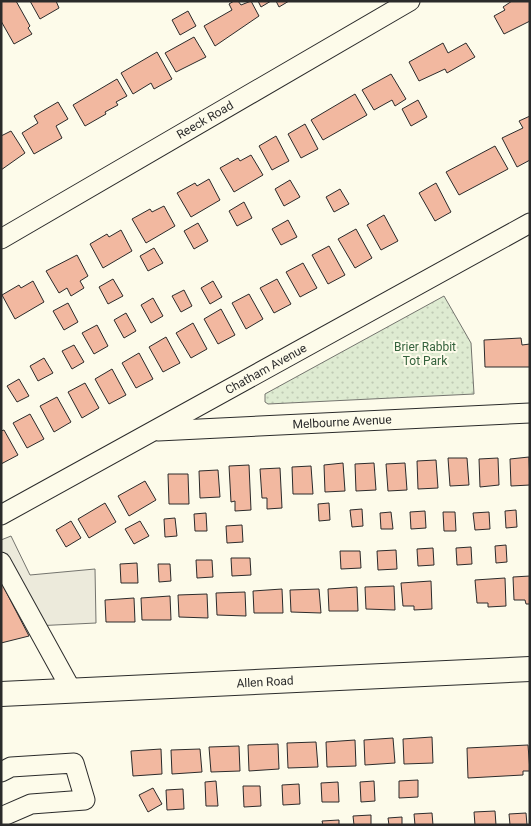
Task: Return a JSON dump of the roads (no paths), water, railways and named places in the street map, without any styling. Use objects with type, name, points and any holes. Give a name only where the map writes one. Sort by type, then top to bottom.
[{"type":"main road","name":"Allen Road","points":[[1,694],[530,669]]},
{"type":"street","name":"Reeck Road","points":[[1,239],[410,1]]},
{"type":"street","name":"Chatham Avenue","points":[[1,515],[530,224]]},
{"type":"street","name":"Melbourne Avenue","points":[[154,431],[530,413]]},
{"type":"street","points":[[1,562],[72,692]]},
{"type":"street","points":[[1,772],[11,767],[74,762],[84,800],[30,804],[1,817]]},
{"type":"park label","name":"Brier Rabbit Tot Park","points":[[425,354]]}]
